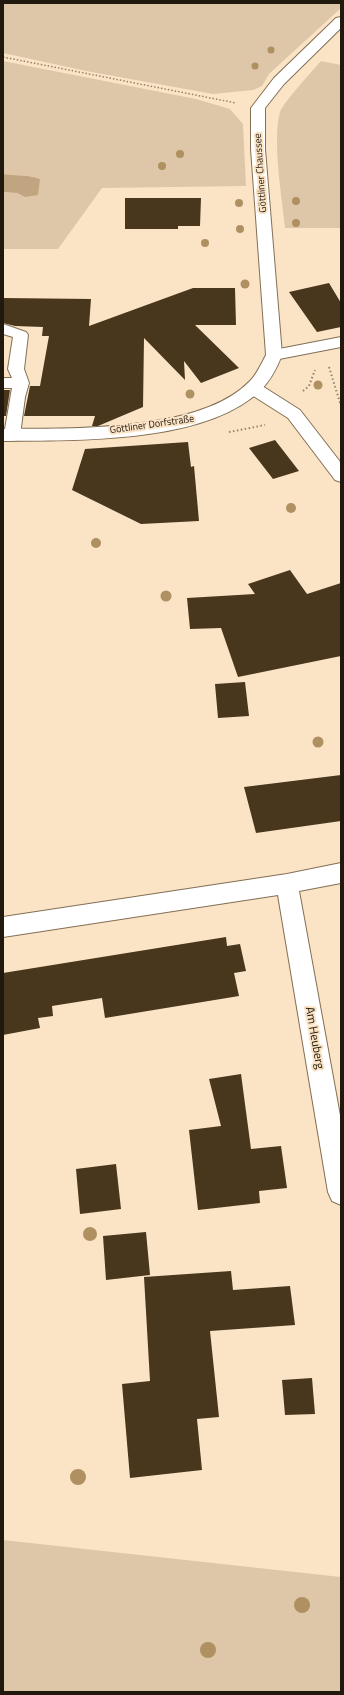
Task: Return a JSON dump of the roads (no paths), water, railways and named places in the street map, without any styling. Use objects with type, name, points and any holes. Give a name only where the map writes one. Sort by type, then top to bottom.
[{"type":"street","name":"Göttliner Chaussee","points":[[274,355],[258,150],[258,108],[279,81],[340,23]]},
{"type":"street","points":[[274,355],[341,342]]},
{"type":"street","name":"Göttliner Dorfstraße","points":[[7,435],[103,432],[171,424],[199,418],[227,407],[253,388],[266,371],[274,355]]},
{"type":"street","points":[[253,388],[294,414],[341,476]]},
{"type":"street","points":[[3,927],[287,884],[341,873]]},
{"type":"street","name":"Am Heuberg","points":[[287,884],[341,1192]]},
{"type":"lane","points":[[3,329],[21,335],[16,370],[21,383],[7,435]]},
{"type":"lane","points":[[3,383],[21,383]]}]
